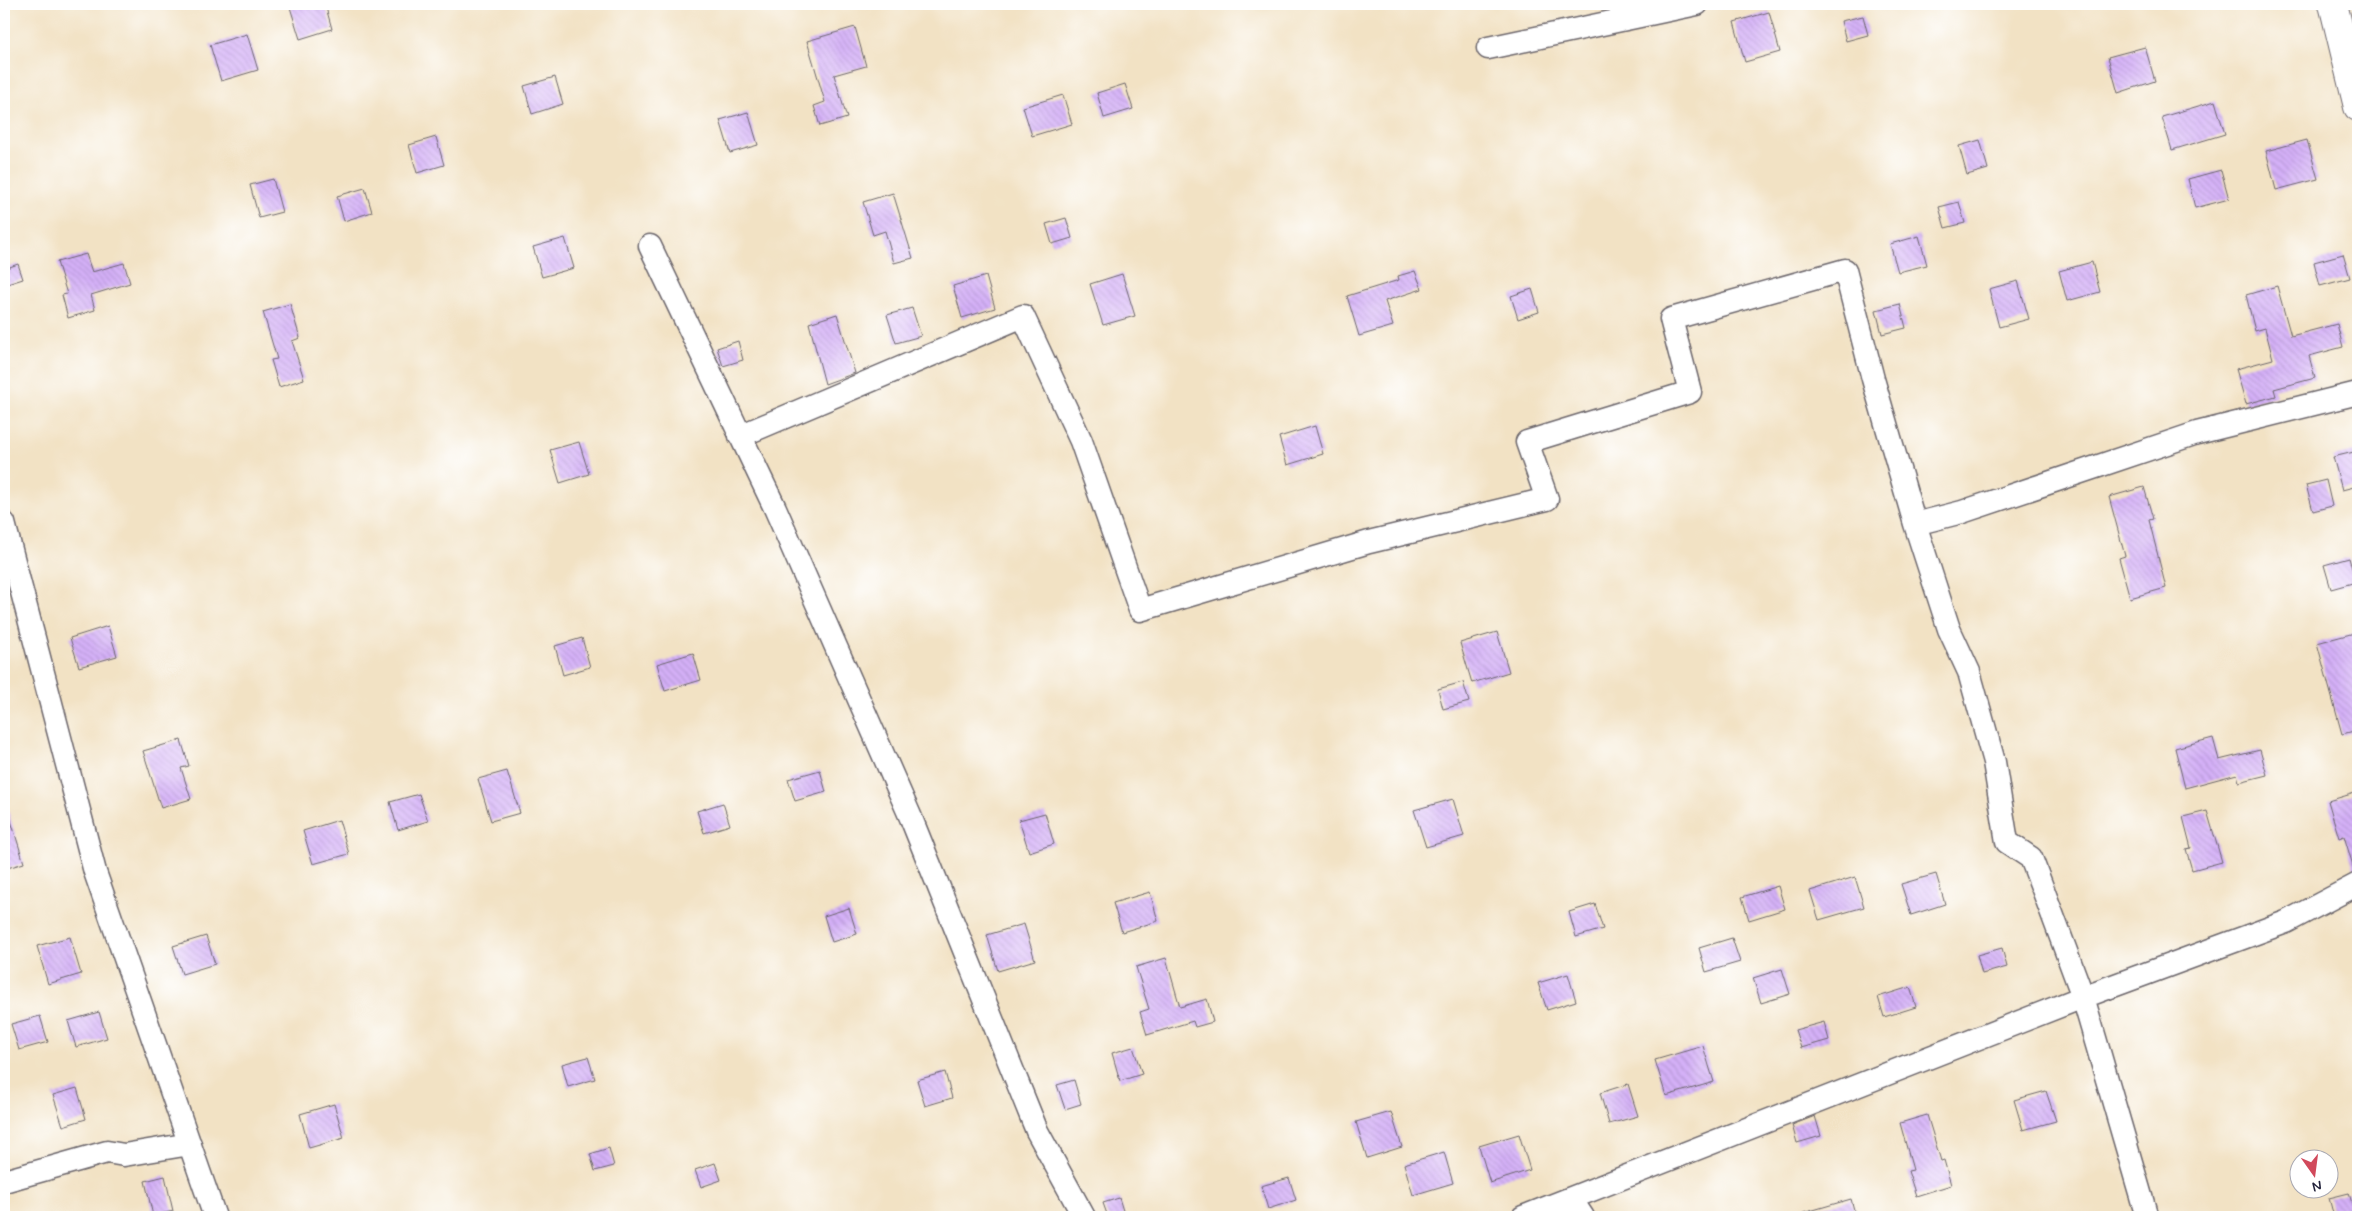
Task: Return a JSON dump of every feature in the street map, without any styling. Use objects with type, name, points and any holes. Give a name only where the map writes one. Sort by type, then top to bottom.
[{"type":"main road","points":[[2333,4],[2358,107]]},
{"type":"street","points":[[1488,48],[1697,4]]},
{"type":"street","points":[[650,246],[775,508],[911,818],[1037,1131],[1084,1217]]},
{"type":"street","points":[[740,436],[1023,316],[1081,441],[1140,610],[1369,542],[1547,499],[1527,442],[1690,392],[1671,319],[1845,270],[1873,379],[1916,524],[1949,629],[1969,672],[1994,762],[2007,842],[2031,858],[2083,997],[2147,1217]]},
{"type":"street","points":[[1916,524],[1962,512],[2197,433],[2358,393]]},
{"type":"street","points":[[4,523],[95,872],[215,1217]]},
{"type":"street","points":[[1523,1217],[1577,1208],[2083,997],[2286,922],[2358,884]]},
{"type":"street","points":[[4,1181],[107,1152],[124,1154],[190,1144]]},
{"type":"building","points":[[289,4],[325,4],[332,29],[300,39]]},
{"type":"building","points":[[1769,12],[1780,52],[1745,62],[1734,22]]},
{"type":"building","points":[[1863,16],[1868,35],[1846,41],[1841,21]]},
{"type":"building","points":[[855,27],[866,66],[834,75],[847,118],[820,126],[814,106],[825,102],[807,41]]},
{"type":"building","points":[[247,34],[258,70],[221,81],[210,45]]},
{"type":"building","points":[[2145,47],[2155,81],[2118,93],[2108,57]]},
{"type":"building","points":[[555,77],[563,104],[532,114],[524,86]]},
{"type":"building","points":[[1125,84],[1133,109],[1104,118],[1097,93]]},
{"type":"building","points":[[1063,95],[1072,124],[1032,136],[1023,107]]},
{"type":"building","points":[[2215,101],[2225,134],[2172,150],[2162,117]]},
{"type":"building","points":[[748,112],[758,145],[730,153],[720,120]]},
{"type":"building","points":[[436,137],[444,165],[417,173],[409,145]]},
{"type":"building","points":[[1980,140],[1988,169],[1967,175],[1959,146]]},
{"type":"building","points":[[2307,140],[2318,179],[2276,190],[2266,151]]},
{"type":"building","points":[[2221,170],[2229,199],[2195,208],[2188,179]]},
{"type":"building","points":[[273,179],[282,212],[259,218],[250,185]]},
{"type":"building","points":[[365,188],[372,212],[344,221],[337,196]]},
{"type":"building","points":[[893,193],[913,258],[894,263],[885,231],[873,235],[863,202]]},
{"type":"building","points":[[1959,202],[1965,223],[1945,228],[1939,207]]},
{"type":"building","points":[[1066,218],[1072,238],[1052,244],[1046,224]]},
{"type":"building","points":[[1919,236],[1927,265],[1898,272],[1890,244]]},
{"type":"building","points":[[565,238],[574,268],[542,277],[533,247]]},
{"type":"building","points":[[86,254],[92,272],[124,263],[130,283],[91,295],[95,310],[68,318],[62,295],[67,294],[57,262]]},
{"type":"building","points":[[2343,254],[2350,278],[2320,286],[2314,262]]},
{"type":"building","points":[[2092,262],[2100,292],[2067,301],[2059,271]]},
{"type":"building","points":[[18,264],[23,279],[4,285],[4,269]]},
{"type":"building","points":[[1415,271],[1422,289],[1385,301],[1393,326],[1359,336],[1347,296],[1399,280],[1398,276]]},
{"type":"building","points":[[1122,274],[1135,316],[1103,325],[1090,284]]},
{"type":"building","points":[[986,276],[995,308],[962,318],[953,286]]},
{"type":"building","points":[[2018,281],[2029,319],[1999,327],[1989,289]]},
{"type":"building","points":[[2277,286],[2291,336],[2337,324],[2343,347],[2309,356],[2315,378],[2274,389],[2276,396],[2246,404],[2236,369],[2273,359],[2265,328],[2255,331],[2246,295]]},
{"type":"building","points":[[1532,289],[1539,312],[1518,319],[1511,296]]},
{"type":"building","points":[[290,304],[300,338],[292,341],[304,379],[279,387],[271,360],[277,359],[263,312]]},
{"type":"building","points":[[1900,304],[1906,328],[1882,334],[1876,310]]},
{"type":"building","points":[[912,308],[921,336],[896,343],[887,315]]},
{"type":"building","points":[[837,314],[855,373],[825,384],[809,323]]},
{"type":"building","points":[[738,341],[743,360],[723,366],[717,348]]},
{"type":"building","points":[[1315,426],[1323,454],[1287,465],[1279,437]]},
{"type":"building","points":[[579,442],[589,474],[560,483],[550,450]]},
{"type":"building","points":[[2358,451],[2358,486],[2342,490],[2333,457]]},
{"type":"building","points":[[2326,480],[2332,506],[2313,511],[2306,485]]},
{"type":"building","points":[[2144,487],[2153,519],[2149,520],[2166,588],[2130,598],[2119,558],[2125,556],[2109,497]]},
{"type":"building","points":[[2349,558],[2356,582],[2331,589],[2324,565]]},
{"type":"building","points":[[108,626],[117,656],[79,667],[70,638]]},
{"type":"building","points":[[1497,632],[1509,672],[1472,683],[1460,643]]},
{"type":"building","points":[[2358,632],[2358,730],[2342,734],[2317,643]]},
{"type":"building","points":[[582,638],[590,667],[563,675],[555,646]]},
{"type":"building","points":[[693,653],[701,680],[665,691],[657,664]]},
{"type":"building","points":[[1463,682],[1469,702],[1443,709],[1438,689]]},
{"type":"building","points":[[2213,738],[2219,760],[2260,750],[2267,775],[2239,782],[2237,774],[2185,788],[2175,748]]},
{"type":"building","points":[[181,740],[189,766],[181,768],[191,799],[161,808],[143,751]]},
{"type":"building","points":[[820,770],[826,792],[795,801],[788,779]]},
{"type":"building","points":[[507,771],[520,813],[491,821],[478,779]]},
{"type":"building","points":[[2358,792],[2358,869],[2354,869],[2344,836],[2339,838],[2328,801]]},
{"type":"building","points":[[419,794],[428,821],[398,830],[390,802]]},
{"type":"building","points":[[1453,799],[1464,836],[1426,847],[1414,810]]},
{"type":"building","points":[[723,803],[730,825],[704,833],[697,811]]},
{"type":"building","points":[[8,811],[24,863],[4,869],[4,812]]},
{"type":"building","points":[[2207,811],[2222,862],[2192,870],[2186,849],[2191,848],[2183,817]]},
{"type":"building","points":[[1045,813],[1054,844],[1029,852],[1019,820]]},
{"type":"building","points":[[339,820],[349,854],[313,864],[303,831]]},
{"type":"building","points":[[1936,874],[1945,904],[1911,915],[1901,884]]},
{"type":"building","points":[[1855,877],[1864,907],[1819,920],[1810,891]]},
{"type":"building","points":[[1778,886],[1785,909],[1749,920],[1742,897]]},
{"type":"building","points":[[1150,892],[1158,921],[1122,932],[1113,903]]},
{"type":"building","points":[[1595,904],[1603,929],[1576,937],[1569,912]]},
{"type":"building","points":[[849,908],[857,934],[832,942],[824,916]]},
{"type":"building","points":[[1024,924],[1035,960],[998,971],[987,935]]},
{"type":"building","points":[[206,936],[215,964],[182,974],[173,946]]},
{"type":"building","points":[[70,937],[81,974],[48,984],[37,946]]},
{"type":"building","points":[[1732,938],[1740,962],[1706,972],[1699,948]]},
{"type":"building","points":[[2002,948],[2007,967],[1982,974],[1977,955]]},
{"type":"building","points":[[1166,958],[1180,1007],[1207,999],[1213,1022],[1195,1027],[1193,1021],[1147,1035],[1140,1012],[1149,1009],[1136,967]]},
{"type":"building","points":[[1782,969],[1790,994],[1761,1003],[1753,978]]},
{"type":"building","points":[[1568,974],[1576,1001],[1547,1010],[1538,983]]},
{"type":"building","points":[[1910,987],[1916,1007],[1884,1017],[1878,997]]},
{"type":"building","points":[[99,1012],[107,1038],[76,1047],[68,1021]]},
{"type":"building","points":[[40,1016],[48,1042],[19,1050],[11,1024]]},
{"type":"building","points":[[1824,1022],[1829,1040],[1801,1048],[1795,1030]]},
{"type":"building","points":[[1703,1046],[1714,1082],[1666,1096],[1655,1060]]},
{"type":"building","points":[[1133,1047],[1142,1074],[1120,1081],[1112,1053]]},
{"type":"building","points":[[588,1057],[595,1079],[568,1087],[562,1064]]},
{"type":"building","points":[[945,1072],[952,1098],[925,1106],[917,1080]]},
{"type":"building","points":[[1074,1080],[1081,1104],[1065,1109],[1057,1085]]},
{"type":"building","points":[[1628,1084],[1638,1116],[1609,1124],[1600,1093]]},
{"type":"building","points":[[77,1088],[86,1119],[63,1126],[53,1095]]},
{"type":"building","points":[[2046,1091],[2056,1121],[2023,1130],[2014,1100]]},
{"type":"building","points":[[334,1104],[344,1138],[309,1148],[300,1114]]},
{"type":"building","points":[[1391,1112],[1402,1147],[1367,1158],[1356,1122]]},
{"type":"building","points":[[1927,1115],[1941,1161],[1944,1160],[1951,1185],[1916,1196],[1908,1171],[1913,1170],[1900,1123]]},
{"type":"building","points":[[1815,1116],[1821,1136],[1797,1143],[1792,1125]]},
{"type":"building","points":[[1519,1134],[1530,1170],[1490,1183],[1479,1146]]},
{"type":"building","points":[[609,1148],[614,1166],[595,1171],[590,1154]]},
{"type":"building","points":[[1444,1152],[1453,1183],[1413,1195],[1404,1164]]},
{"type":"building","points":[[715,1163],[721,1180],[701,1187],[695,1170]]},
{"type":"building","points":[[165,1176],[173,1211],[153,1216],[145,1181]]},
{"type":"building","points":[[1289,1178],[1296,1200],[1268,1209],[1261,1186]]},
{"type":"building","points":[[2349,1193],[2355,1214],[2334,1217],[2329,1198],[2340,1198],[2340,1195]]},
{"type":"building","points":[[1119,1198],[1125,1217],[1108,1217],[1103,1203]]},
{"type":"building","points":[[1851,1199],[1856,1217],[1803,1217],[1803,1213]]}]
